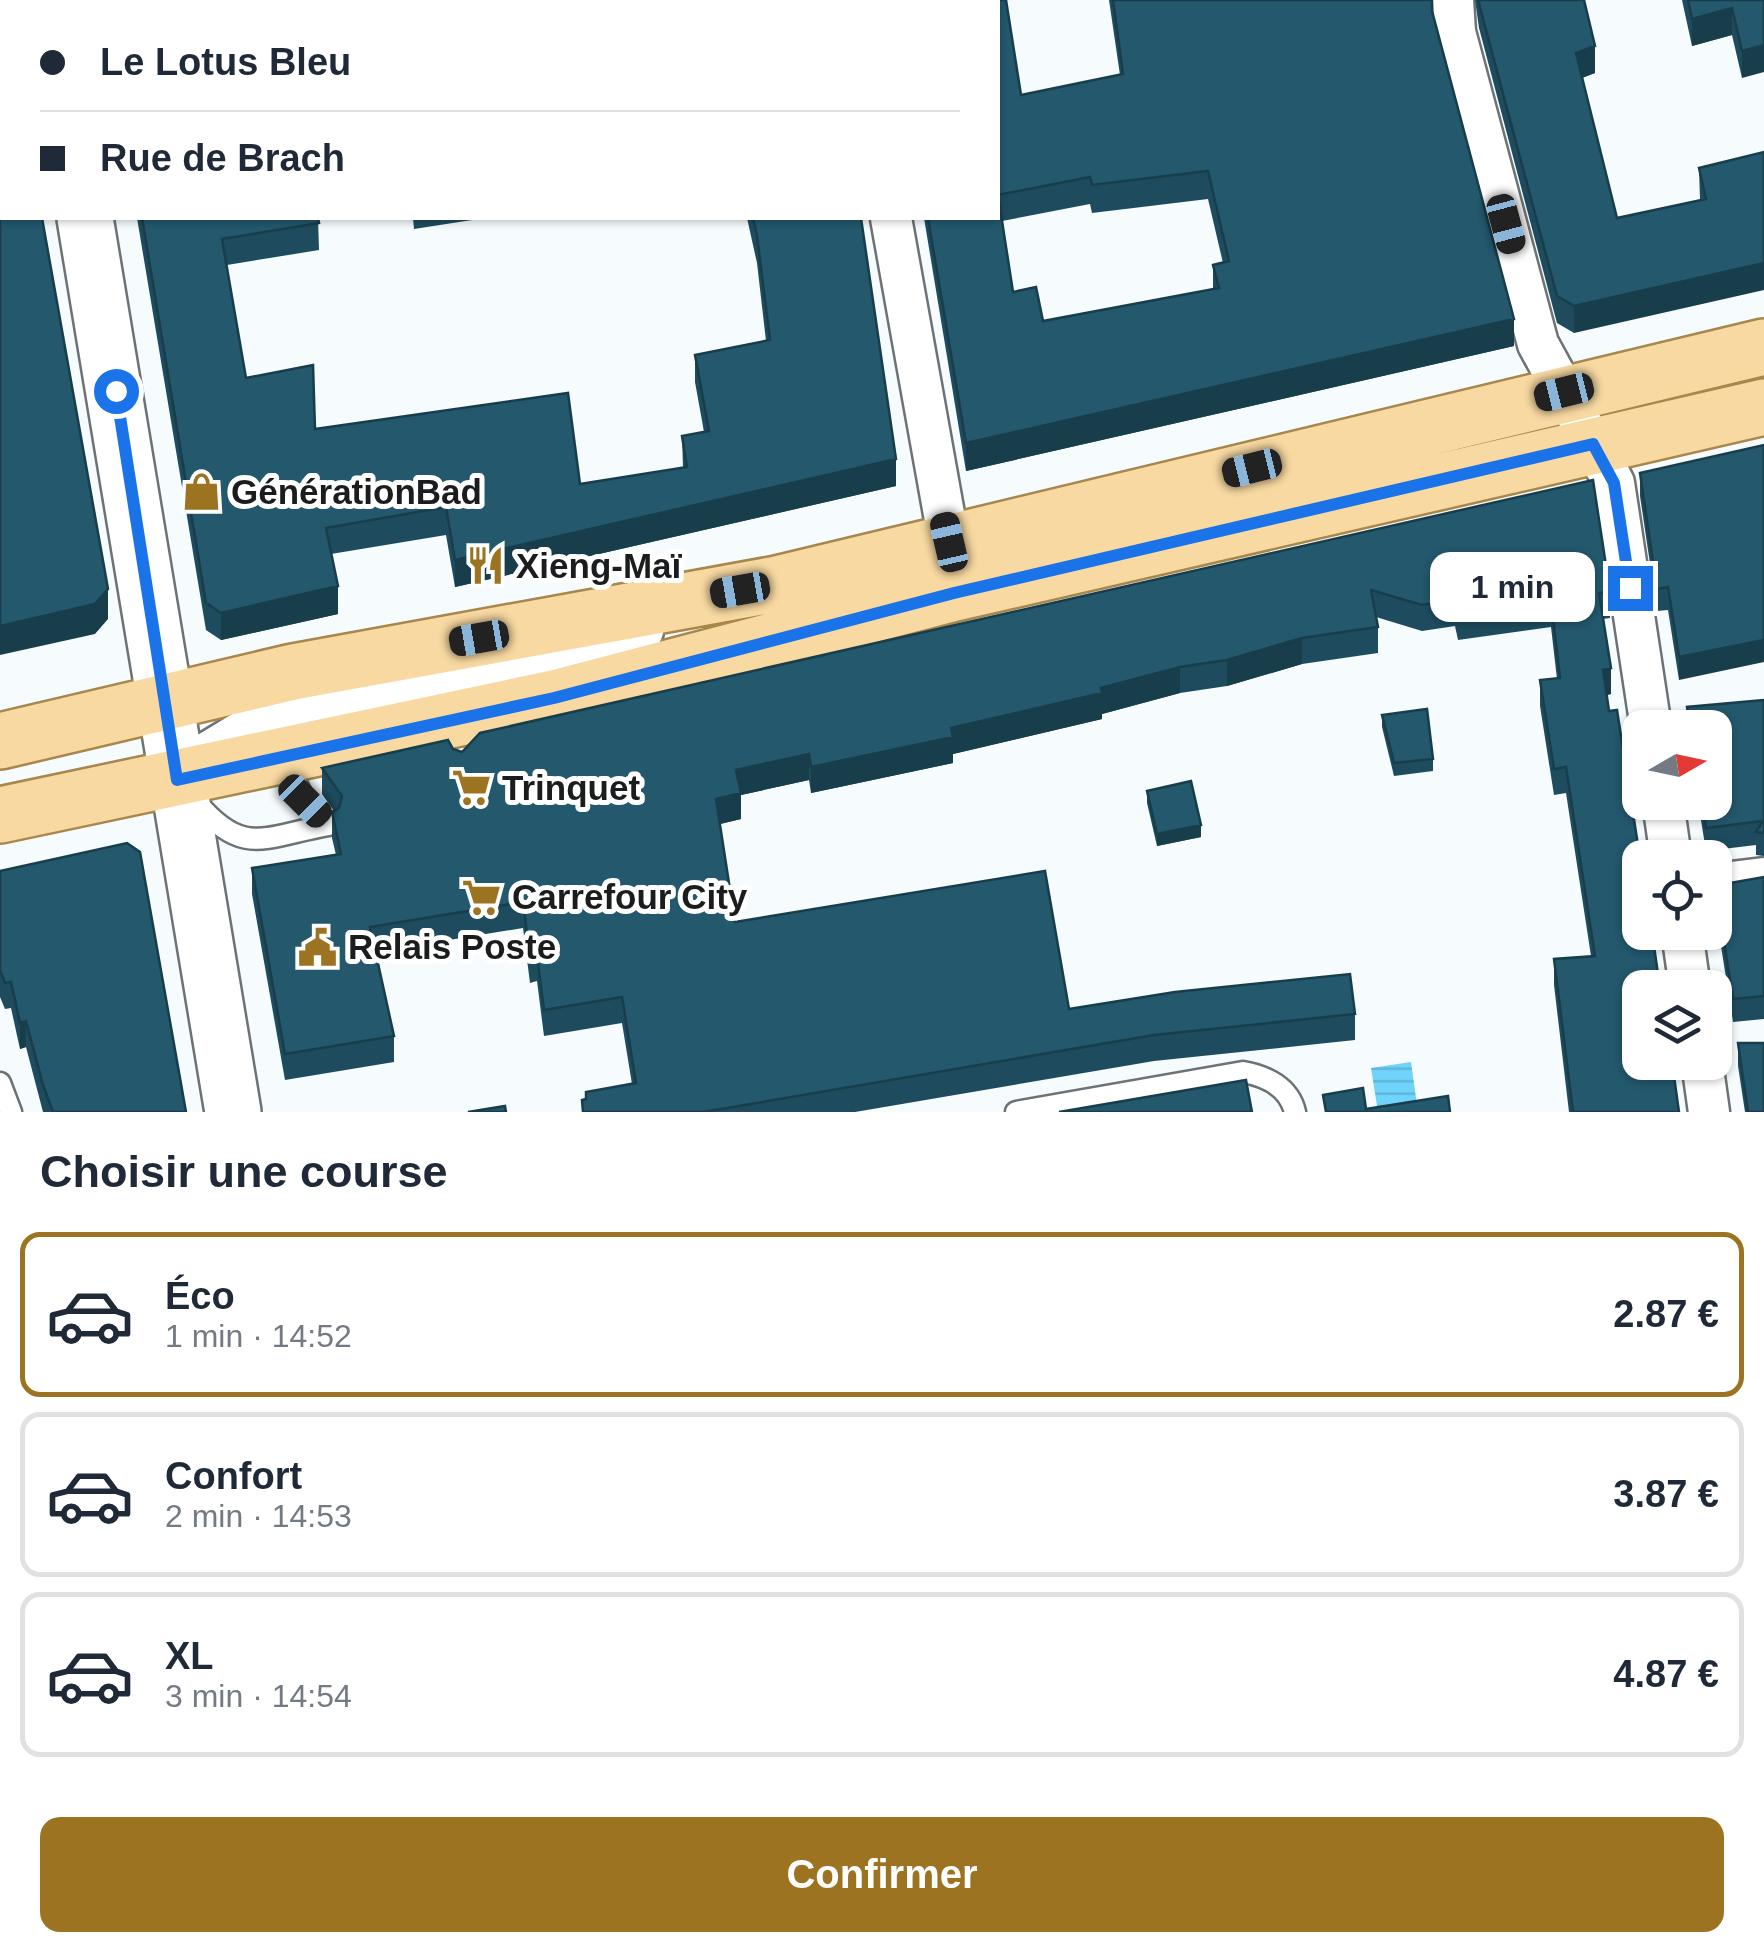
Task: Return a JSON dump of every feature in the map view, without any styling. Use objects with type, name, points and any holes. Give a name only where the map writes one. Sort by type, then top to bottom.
[{"type":"main road","points":[[84,220],[233,1112]]},
{"type":"main road","points":[[0,740],[293,672],[777,584],[1764,346]]},
{"type":"main road","points":[[0,814],[485,721],[954,593],[1764,407]]},
{"type":"main road","points":[[177,780],[254,733],[299,714],[542,658],[777,584]]},
{"type":"street","points":[[1453,0],[1455,32],[1538,344],[1614,483],[1648,710]]},
{"type":"street","points":[[890,220],[949,542]]},
{"type":"street","points":[[1732,882],[1764,878]]},
{"type":"street","points":[[1705,1080],[1709,1112]]},
{"type":"lane","points":[[177,780],[231,837],[244,840],[330,825],[305,801],[283,757]]},
{"type":"lane","points":[[1016,1112],[1242,1072],[1264,1076],[1279,1087],[1292,1100],[1296,1112]]},
{"type":"lane","points":[[0,1082],[11,1112]]},
{"type":"water","points":[[1411,1062],[1418,1112],[1378,1112],[1371,1068]]},
{"type":"building","points":[[1000,0],[1006,0],[1021,95],[1123,74],[1113,0],[1432,0],[1514,319],[966,443],[928,220],[1000,220],[1000,208],[1013,292],[1036,287],[1043,321],[1219,288],[1213,265],[1229,261],[1208,171],[1092,185],[1090,177],[1000,195]]},
{"type":"building","points":[[1478,0],[1584,0],[1595,46],[1576,53],[1617,218],[1706,199],[1699,168],[1764,152],[1764,263],[1574,306],[1557,296]]},
{"type":"building","points":[[1688,0],[1764,0],[1764,45],[1742,51],[1732,8],[1692,19]]},
{"type":"building","points":[[0,220],[42,220],[108,589],[95,604],[0,626]]},
{"type":"building","points":[[142,220],[318,220],[319,223],[222,239],[246,378],[313,365],[315,429],[568,393],[580,484],[687,467],[682,436],[709,431],[695,355],[770,340],[753,220],[861,220],[896,459],[455,560],[446,507],[326,528],[338,586],[221,613],[206,603]]},
{"type":"building","points":[[1764,445],[1764,640],[1679,657],[1668,587],[1657,589],[1640,473]]},
{"type":"building","points":[[1593,480],[1610,592],[1599,593],[1611,668],[1603,670],[1609,711],[1617,710],[1622,742],[1622,820],[1634,820],[1637,840],[1622,840],[1622,950],[1655,950],[1657,970],[1622,970],[1622,1080],[1675,1080],[1679,1112],[1573,1112],[1554,959],[1595,956],[1566,767],[1554,769],[1540,680],[1560,678],[1551,601],[1458,614],[1455,600],[1422,605],[1371,590],[1378,627],[1302,638],[1227,660],[1180,667],[1101,688],[1102,693],[951,728],[953,737],[811,767],[809,754],[736,770],[741,793],[716,799],[735,922],[1045,871],[1069,1009],[1175,992],[1350,974],[1355,1014],[1154,1035],[704,1112],[583,1112],[586,1092],[636,1083],[622,997],[544,1010],[537,955],[530,957],[523,902],[370,927],[394,1036],[285,1054],[252,868],[341,854],[332,812],[339,808],[342,796],[322,768],[448,740],[453,749],[462,752],[480,733]]},
{"type":"building","points":[[1764,700],[1764,833],[1756,832],[1763,821],[1706,828],[1705,820],[1732,820],[1732,710],[1687,707]]},
{"type":"building","points":[[1427,709],[1433,759],[1394,763],[1382,715]]},
{"type":"building","points":[[1191,781],[1201,825],[1157,834],[1147,791]]},
{"type":"building","points":[[127,843],[140,852],[186,1112],[53,1112],[26,1021],[20,1023],[11,982],[5,983],[0,970],[0,871]]},
{"type":"building","points":[[1764,877],[1764,996],[1733,999],[1732,970],[1728,970],[1725,950],[1732,950],[1732,883]]},
{"type":"building","points":[[1738,1043],[1764,1043],[1764,1112],[1748,1112]]},
{"type":"building","points":[[1246,1080],[1252,1112],[1059,1112]]},
{"type":"building","points":[[1363,1088],[1366,1109],[1448,1096],[1450,1112],[1326,1112],[1323,1095]]},
{"type":"building","points":[[505,1106],[506,1112],[468,1112]]},
{"type":"place","name":"GénérationBad","points":[[201,492]]},
{"type":"place","name":"Xieng-Maï","points":[[486,566]]},
{"type":"place","name":"Trinquet","points":[[472,788]]},
{"type":"place","name":"Carrefour City","points":[[482,897]]},
{"type":"place","name":"Relais Poste","points":[[318,947]]},
{"type":"route","points":[[116,391],[177,780],[554,698],[954,593],[1593,444],[1614,483],[1630,588]]}]
